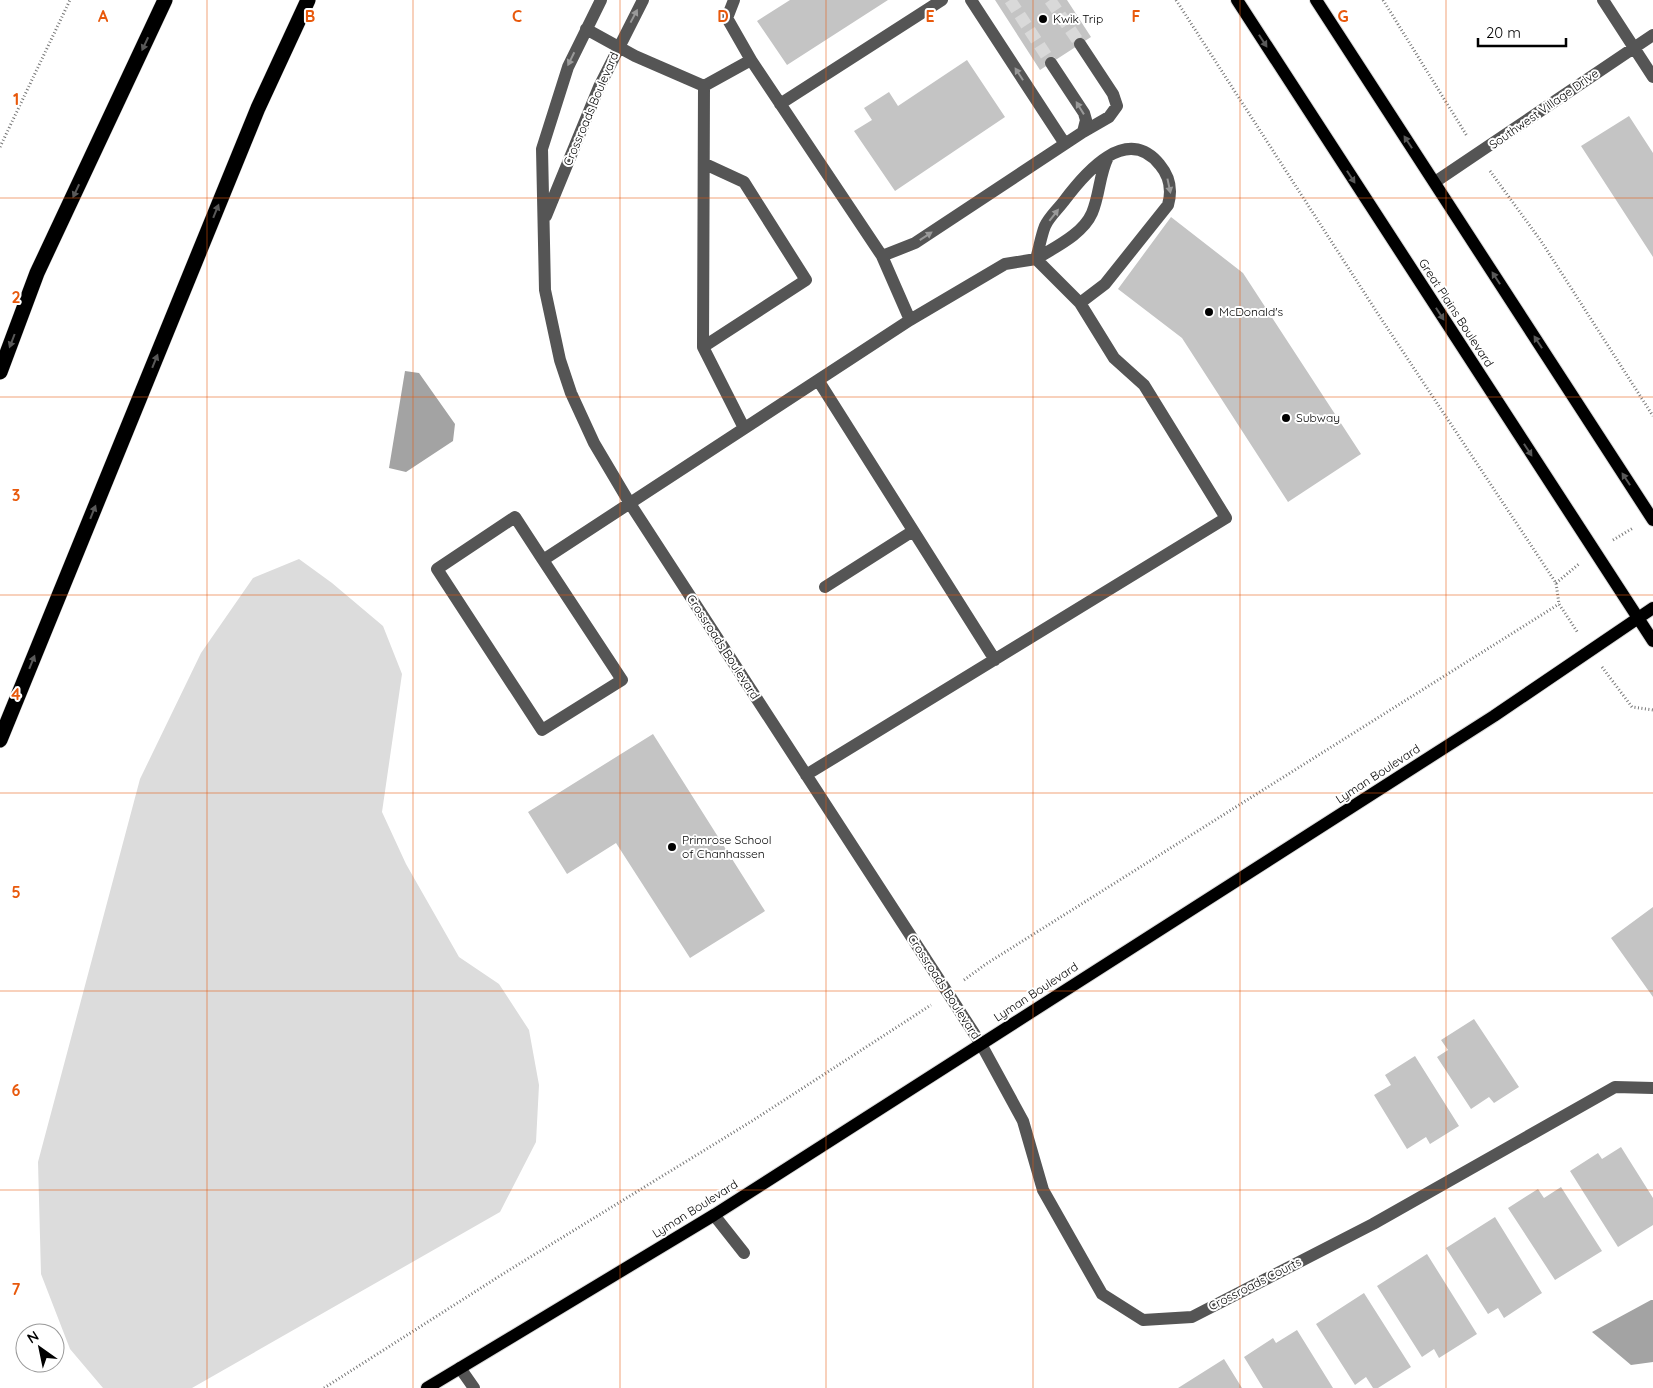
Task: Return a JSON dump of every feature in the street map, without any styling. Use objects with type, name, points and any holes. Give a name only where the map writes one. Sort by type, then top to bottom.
[{"type":"highway","points":[[0,372],[38,272],[165,0]]},
{"type":"highway","points":[[0,740],[258,108],[308,0]]},
{"type":"main road","name":"Great Plains Boulevard","points":[[1236,0],[1653,641]]},
{"type":"main road","points":[[1316,0],[1653,520]]},
{"type":"main road","name":"Lyman Boulevard","points":[[428,1388],[714,1214],[981,1044],[1494,716],[1653,608]]},
{"type":"street","name":"Crossroads Boulevard","points":[[601,0],[568,66],[542,149],[545,290],[560,360],[571,393],[594,443],[629,502],[981,1044]]},
{"type":"street","name":"Crossroads Boulevard","points":[[544,221],[585,119],[642,0]]},
{"type":"street","points":[[734,0],[727,18],[751,60],[882,256],[910,320]]},
{"type":"street","points":[[780,104],[942,0]]},
{"type":"street","points":[[971,0],[1065,144]]},
{"type":"street","points":[[1603,0],[1653,77]]},
{"type":"street","points":[[586,29],[618,47],[704,86]]},
{"type":"street","name":"Southwest Village Drive","points":[[1434,182],[1478,155],[1653,35]]},
{"type":"street","points":[[882,256],[915,243],[1083,132],[1109,117],[1117,106],[1113,94],[1080,44]]},
{"type":"street","points":[[704,86],[751,60]]},
{"type":"street","points":[[1051,63],[1084,113],[1086,126],[1083,132]]},
{"type":"street","points":[[704,86],[703,347],[744,428]]},
{"type":"street","points":[[1036,260],[1046,225],[1079,182],[1108,156],[1135,149],[1146,151],[1164,170],[1171,194],[1168,205],[1105,284],[1080,303]]},
{"type":"street","points":[[543,560],[910,320],[1005,264],[1036,260],[1066,240],[1088,221],[1093,212],[1102,170],[1108,156]]},
{"type":"street","points":[[703,347],[806,280],[744,182],[705,164]]},
{"type":"street","points":[[806,775],[1226,518],[1144,385],[1114,358],[1080,303],[1036,260]]},
{"type":"street","points":[[818,380],[995,660]]},
{"type":"street","points":[[515,518],[543,560],[622,680],[542,730],[437,569],[515,518]]},
{"type":"street","points":[[825,587],[913,531]]},
{"type":"street","name":"Crossroads Courts","points":[[981,1044],[1023,1122],[1043,1190],[1102,1294],[1143,1320],[1192,1317],[1373,1224],[1615,1087],[1653,1088]]},
{"type":"street","points":[[714,1214],[744,1253]]},
{"type":"street","points":[[460,1368],[474,1388]]},
{"type":"path","points":[[0,147],[70,0]]},
{"type":"path","points":[[1176,0],[1384,322],[1556,583],[1559,604]]},
{"type":"path","points":[[1383,0],[1478,155],[1541,241],[1653,416]]},
{"type":"shaded area","points":[[405,371],[419,373],[455,424],[453,441],[406,472],[389,468]]},
{"type":"shaded area","points":[[299,559],[332,583],[383,626],[402,674],[382,812],[406,864],[459,957],[499,984],[529,1030],[539,1085],[536,1142],[500,1212],[192,1388],[103,1388],[70,1349],[65,1336],[65,1323],[60,1323],[41,1274],[38,1162],[140,779],[201,653],[253,578]]},
{"type":"shaded area","points":[[1653,1300],[1653,1362],[1631,1365],[1592,1332]]},
{"type":"building","points":[[790,0],[888,0],[787,65],[757,21]]},
{"type":"building","name":"Kwik Trip","points":[[995,0],[1067,0],[1091,37],[1040,70]]},
{"type":"building","points":[[967,60],[1005,117],[895,191],[854,131],[872,120],[864,108],[889,92],[898,106]]},
{"type":"building","points":[[1629,116],[1653,153],[1653,257],[1581,146]]},
{"type":"building","points":[[1171,217],[1243,273],[1361,454],[1288,502],[1182,338],[1118,289]]},
{"type":"building","name":"Primrose School of Chanhassen","points":[[653,734],[765,911],[690,958],[616,843],[567,874],[528,812]]},
{"type":"building","points":[[1653,907],[1653,997],[1611,938]]},
{"type":"building","points":[[1474,1019],[1519,1087],[1494,1103],[1489,1097],[1471,1109],[1437,1057],[1448,1050],[1441,1040]]},
{"type":"building","points":[[1415,1056],[1459,1126],[1430,1144],[1426,1137],[1407,1149],[1374,1095],[1391,1085],[1385,1075]]},
{"type":"building","points":[[1621,1147],[1653,1198],[1653,1225],[1618,1247],[1570,1171],[1598,1153],[1602,1159]]},
{"type":"building","points":[[1561,1187],[1602,1251],[1555,1280],[1508,1208],[1538,1189],[1544,1198]]},
{"type":"building","points":[[1495,1217],[1542,1293],[1504,1318],[1498,1308],[1488,1314],[1446,1248]]},
{"type":"building","points":[[1427,1254],[1477,1334],[1439,1358],[1434,1349],[1422,1357],[1377,1286]]},
{"type":"building","points":[[1364,1293],[1411,1367],[1378,1388],[1373,1388],[1366,1377],[1355,1385],[1316,1324]]},
{"type":"building","points":[[1297,1330],[1333,1388],[1263,1388],[1244,1357],[1273,1338],[1276,1343]]},
{"type":"building","points":[[1224,1359],[1242,1388],[1178,1388]]},
{"type":"tunnel","points":[[1010,0],[1051,63]]},
{"type":"tunnel","points":[[1050,0],[1080,44]]},
{"type":"place","name":"Kwik Trip","points":[[1043,19]]},
{"type":"place","name":"McDonald's","points":[[1209,312]]},
{"type":"place","name":"Subway","points":[[1286,418]]},
{"type":"place","name":"Primrose School of Chanhassen","points":[[672,847]]}]
